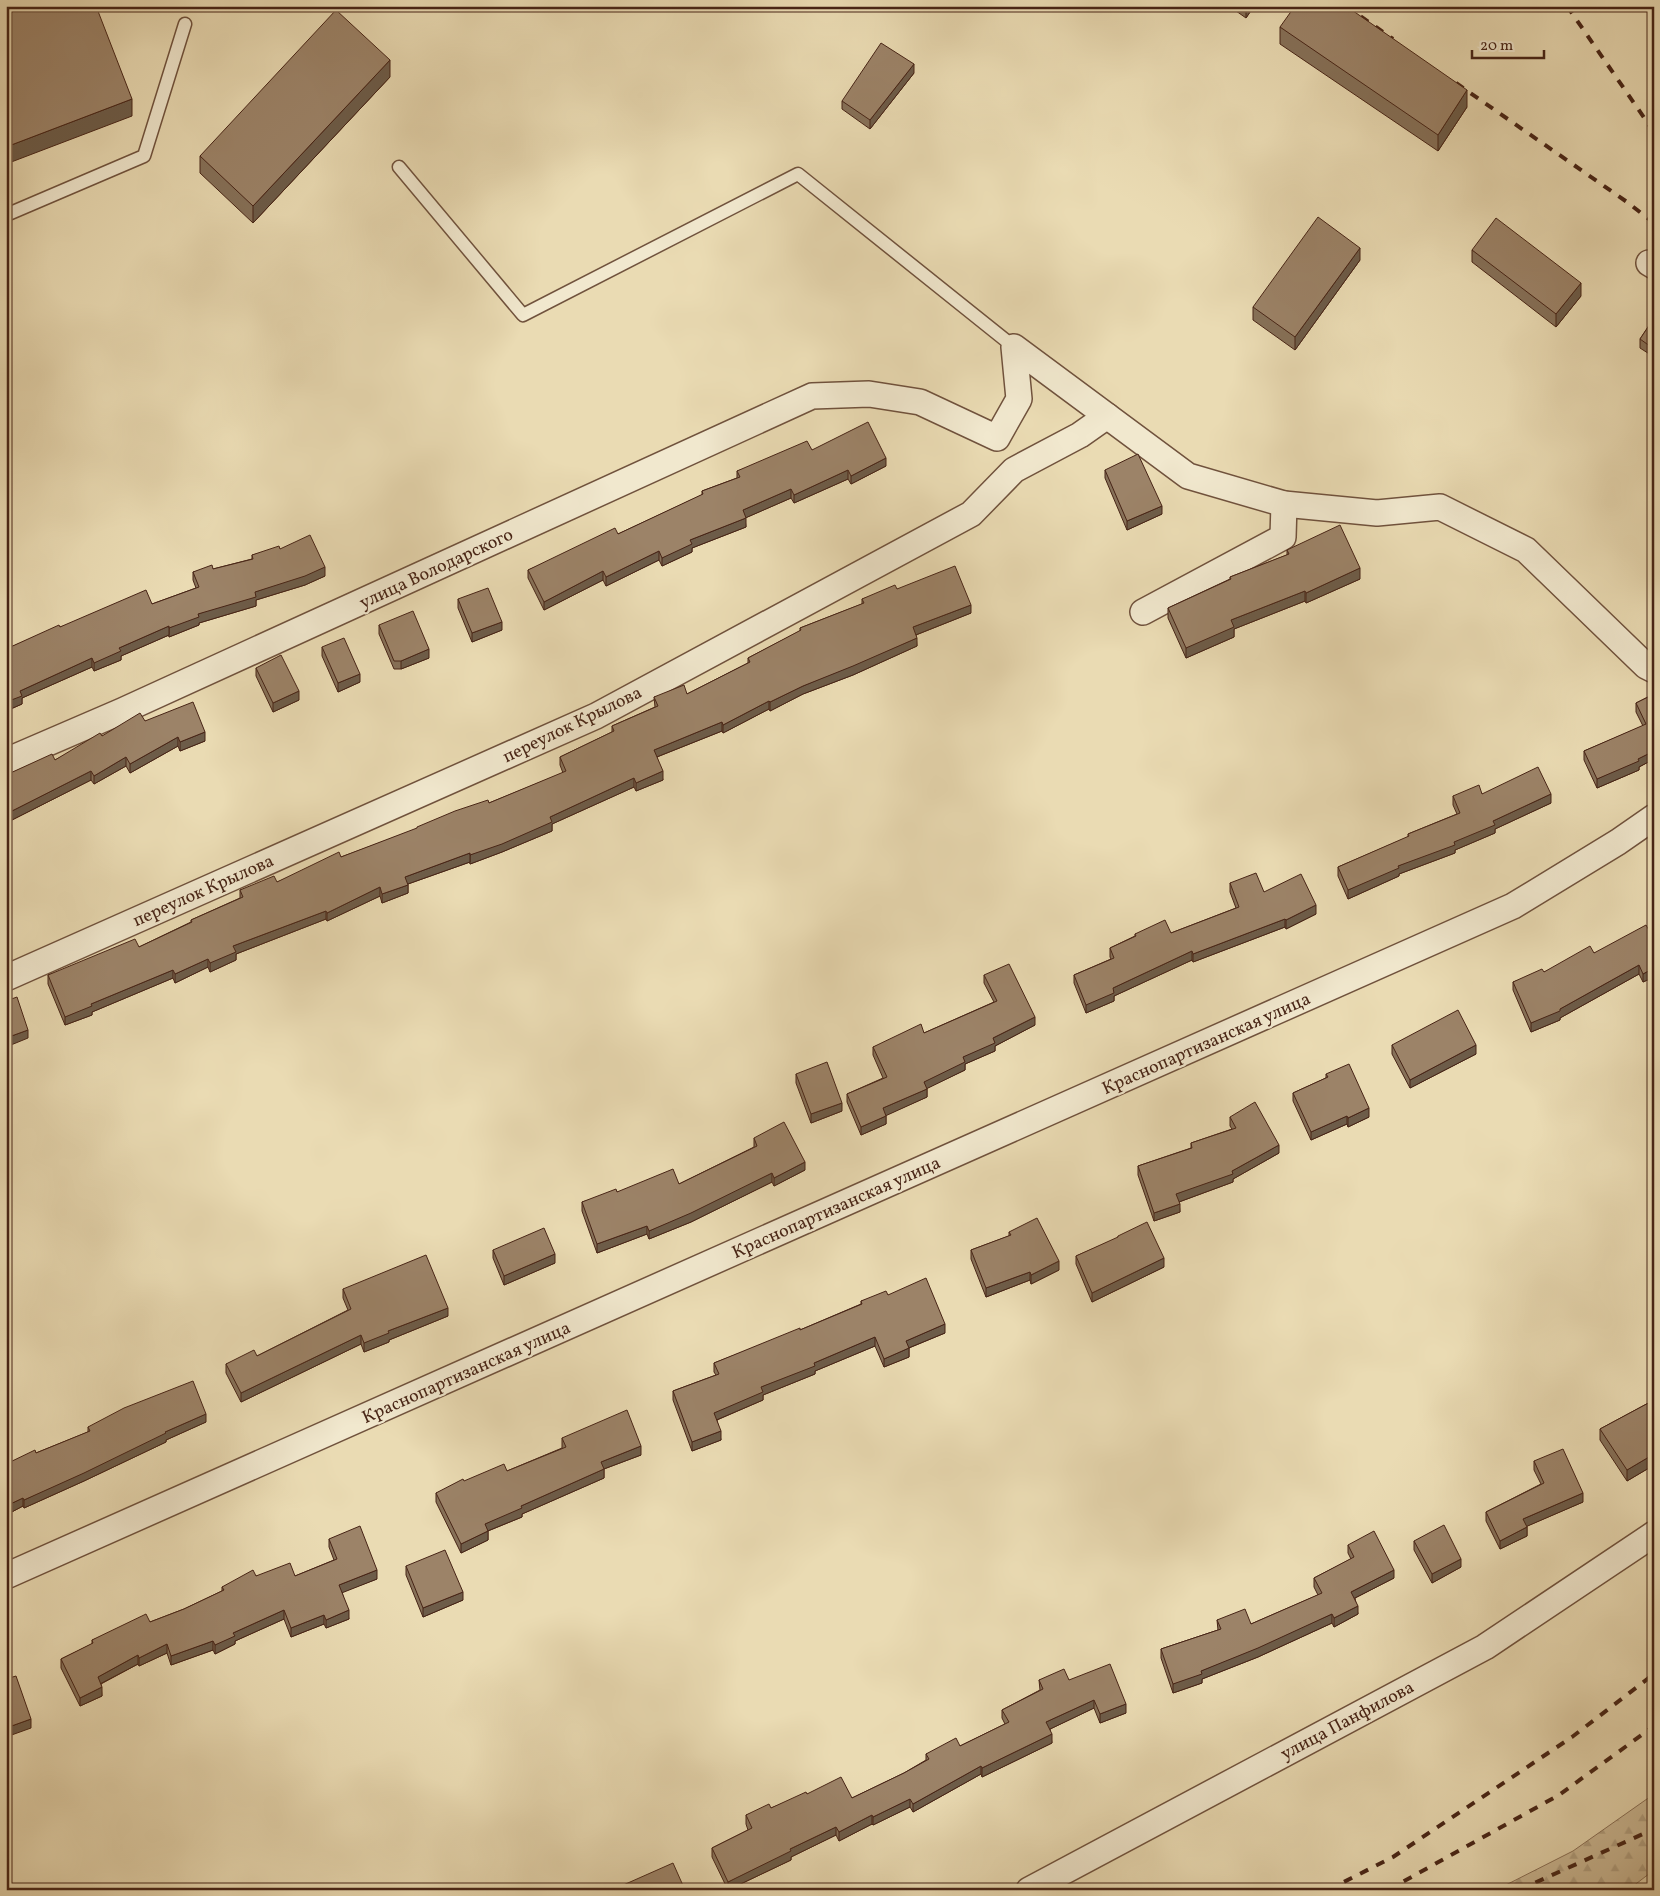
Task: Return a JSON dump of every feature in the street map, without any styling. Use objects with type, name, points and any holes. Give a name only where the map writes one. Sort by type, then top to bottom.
[{"type":"street","points":[[1014,348],[1188,476],[1284,504],[1377,513],[1440,507],[1526,550],[1646,666],[1654,670]]},
{"type":"street","points":[[1014,348],[1019,398],[997,438],[1014,470]]},
{"type":"street","name":"улица Володарского","points":[[6,761],[131,707],[812,396],[869,394],[920,402],[997,438]]},
{"type":"street","name":"переулок Крылова","points":[[6,978],[596,716],[971,514],[1014,470],[1080,435],[1107,416]]},
{"type":"street","points":[[1143,612],[1283,538],[1284,504]]},
{"type":"street","name":"Краснопартизанская улица","points":[[6,1576],[1514,906],[1618,842],[1654,817]]},
{"type":"street","name":"улица Панфилова","points":[[1029,1890],[1485,1647],[1654,1534]]},
{"type":"lane","points":[[6,215],[144,156],[185,24]]},
{"type":"lane","points":[[399,167],[523,315],[798,174],[1014,348]]},
{"type":"green space","points":[[1654,1794],[1654,1870],[1628,1890],[1496,1890],[1573,1851]]},
{"type":"building","points":[[6,6],[96,6],[132,99],[6,147]]},
{"type":"building","points":[[1295,6],[1346,6],[1467,90],[1438,135],[1280,27]]},
{"type":"building","points":[[336,10],[390,60],[253,206],[200,156]]},
{"type":"building","points":[[881,43],[914,64],[870,120],[842,101]]},
{"type":"building","points":[[1318,217],[1360,248],[1295,337],[1253,307]]},
{"type":"building","points":[[1496,218],[1581,283],[1556,314],[1472,250]]},
{"type":"building","points":[[1654,318],[1654,349],[1640,339]]},
{"type":"building","points":[[868,422],[886,458],[851,476],[848,470],[794,495],[791,489],[743,510],[746,518],[690,540],[692,544],[662,558],[659,551],[606,577],[603,571],[544,602],[528,570],[615,528],[618,534],[703,494],[702,491],[740,477],[737,471],[807,441],[812,450]]},
{"type":"building","points":[[1138,454],[1162,506],[1127,521],[1105,470]]},
{"type":"building","points":[[1340,525],[1360,568],[1306,593],[1305,591],[1231,620],[1234,627],[1186,648],[1168,608],[1231,579],[1230,577],[1289,554],[1287,550]]},
{"type":"building","points":[[310,535],[325,567],[305,576],[255,592],[256,597],[198,614],[199,617],[169,628],[169,626],[119,648],[121,651],[94,663],[92,658],[20,691],[22,696],[6,702],[6,649],[59,625],[60,627],[146,590],[152,604],[199,587],[193,572],[212,565],[213,569],[253,559],[252,555],[279,546],[280,549]]},
{"type":"building","points":[[955,566],[971,605],[913,627],[917,638],[769,701],[723,725],[722,722],[654,750],[663,771],[636,783],[634,778],[550,817],[552,822],[502,844],[470,855],[470,853],[405,877],[408,885],[382,894],[380,887],[327,913],[326,911],[233,946],[236,952],[210,963],[208,959],[175,974],[173,970],[91,1004],[92,1006],[65,1017],[48,975],[135,939],[139,947],[192,922],[191,920],[243,897],[240,890],[274,876],[277,882],[339,852],[341,857],[417,828],[455,811],[488,800],[489,803],[566,771],[560,757],[614,731],[612,726],[658,706],[654,697],[684,685],[687,694],[750,662],[748,658],[801,630],[800,628],[864,603],[862,599],[895,585],[897,589]]},
{"type":"building","points":[[488,588],[502,622],[472,633],[458,599]]},
{"type":"building","points":[[413,611],[429,649],[401,661],[394,661],[379,625]]},
{"type":"building","points":[[344,638],[360,674],[338,683],[322,647]]},
{"type":"building","points":[[281,655],[299,691],[273,703],[256,668]]},
{"type":"building","points":[[1654,694],[1654,751],[1638,759],[1639,761],[1597,779],[1584,751],[1646,724],[1636,703]]},
{"type":"building","points":[[193,702],[205,732],[180,742],[178,737],[130,764],[126,757],[94,776],[91,771],[6,814],[6,775],[52,754],[55,760],[100,733],[102,736],[140,713],[145,721]]},
{"type":"building","points":[[1538,767],[1551,794],[1493,821],[1495,825],[1454,842],[1455,845],[1398,866],[1399,868],[1348,890],[1338,867],[1409,836],[1408,834],[1460,813],[1453,796],[1479,785],[1482,794]]},
{"type":"building","points":[[1256,873],[1264,892],[1301,874],[1316,905],[1286,920],[1193,954],[1192,951],[1113,988],[1114,993],[1086,1005],[1074,975],[1114,958],[1110,948],[1165,920],[1171,933],[1239,907],[1230,883]]},
{"type":"building","points":[[1646,925],[1654,939],[1654,968],[1643,974],[1639,965],[1560,1009],[1560,1011],[1531,1023],[1513,982],[1542,969],[1544,972],[1590,946],[1594,953]]},
{"type":"building","points":[[1009,964],[1035,1017],[993,1038],[995,1043],[963,1057],[965,1062],[924,1082],[927,1089],[883,1108],[886,1116],[861,1127],[847,1094],[887,1077],[873,1047],[921,1024],[924,1033],[997,1001],[984,975]]},
{"type":"building","points":[[17,997],[28,1030],[6,1038],[6,1001]]},
{"type":"building","points":[[1458,1010],[1476,1045],[1410,1080],[1392,1045]]},
{"type":"building","points":[[827,1062],[842,1103],[811,1114],[796,1074]]},
{"type":"building","points":[[1349,1064],[1369,1108],[1311,1132],[1293,1093],[1328,1077],[1326,1074]]},
{"type":"building","points":[[1255,1102],[1279,1145],[1232,1171],[1233,1174],[1176,1194],[1180,1204],[1154,1213],[1138,1166],[1192,1148],[1191,1143],[1236,1128],[1230,1117]]},
{"type":"building","points":[[784,1122],[805,1162],[774,1178],[772,1173],[691,1213],[649,1231],[647,1226],[597,1244],[582,1202],[616,1189],[617,1192],[673,1169],[679,1184],[757,1146],[754,1138]]},
{"type":"building","points":[[1037,1218],[1059,1261],[1031,1275],[1030,1272],[986,1288],[971,1250],[1011,1235],[1009,1232]]},
{"type":"building","points":[[1147,1222],[1164,1258],[1092,1293],[1076,1256]]},
{"type":"building","points":[[544,1228],[555,1254],[504,1276],[493,1250]]},
{"type":"building","points":[[426,1255],[448,1308],[388,1331],[389,1333],[364,1343],[361,1335],[241,1393],[226,1364],[254,1350],[257,1356],[351,1309],[343,1289]]},
{"type":"building","points":[[926,1278],[945,1324],[906,1341],[909,1348],[884,1359],[875,1337],[814,1363],[815,1366],[761,1387],[763,1392],[714,1413],[721,1431],[692,1442],[673,1391],[719,1374],[714,1363],[862,1304],[861,1301],[886,1291],[888,1295]]},
{"type":"building","points":[[193,1381],[206,1414],[165,1432],[84,1473],[6,1506],[6,1464],[35,1450],[36,1453],[90,1431],[88,1427],[124,1408]]},
{"type":"building","points":[[1654,1400],[1654,1454],[1627,1470],[1600,1429]]},
{"type":"building","points":[[627,1410],[641,1446],[601,1462],[604,1469],[485,1524],[488,1531],[461,1544],[436,1493],[463,1479],[464,1481],[504,1464],[507,1471],[566,1447],[562,1438]]},
{"type":"building","points":[[1563,1449],[1583,1493],[1523,1519],[1527,1527],[1500,1541],[1486,1512],[1544,1483],[1534,1461]]},
{"type":"building","points":[[1444,1525],[1461,1559],[1432,1574],[1414,1541]]},
{"type":"building","points":[[360,1526],[377,1570],[339,1585],[349,1610],[326,1620],[324,1615],[291,1628],[284,1610],[233,1633],[235,1636],[215,1645],[213,1641],[171,1656],[167,1644],[139,1658],[138,1655],[98,1677],[102,1687],[80,1698],[61,1659],[93,1643],[92,1640],[146,1614],[150,1622],[184,1609],[224,1590],[222,1587],[253,1570],[256,1576],[290,1563],[295,1576],[337,1559],[329,1539]]},
{"type":"building","points":[[1374,1531],[1394,1570],[1351,1592],[1358,1606],[1334,1618],[1332,1614],[1258,1648],[1201,1671],[1202,1674],[1173,1684],[1161,1649],[1221,1629],[1217,1620],[1245,1609],[1251,1624],[1322,1593],[1314,1578],[1354,1557],[1348,1545]]},
{"type":"building","points":[[445,1550],[463,1592],[423,1608],[406,1566]]},
{"type":"building","points":[[1110,1664],[1126,1704],[1100,1714],[1094,1700],[1046,1722],[1052,1734],[982,1768],[981,1766],[913,1804],[910,1799],[873,1817],[872,1815],[839,1832],[836,1827],[728,1882],[712,1848],[752,1828],[746,1815],[769,1804],[771,1808],[806,1792],[807,1794],[841,1777],[852,1798],[929,1759],[926,1754],[956,1738],[960,1746],[1009,1722],[1002,1710],[1043,1689],[1039,1680],[1064,1669],[1069,1680]]},
{"type":"building","points":[[16,1676],[31,1719],[6,1728],[6,1679]]},
{"type":"building","points":[[673,1863],[685,1890],[612,1890]]},
{"type":"railway","points":[[1346,6],[1393,39]]},
{"type":"railway","points":[[1567,6],[1654,132]]},
{"type":"railway","points":[[1456,83],[1627,202],[1654,223]]},
{"type":"railway","points":[[1328,1890],[1393,1857],[1572,1737],[1654,1674]]},
{"type":"railway","points":[[1388,1890],[1559,1795],[1654,1726]]},
{"type":"railway","points":[[1519,1890],[1654,1829]]}]
